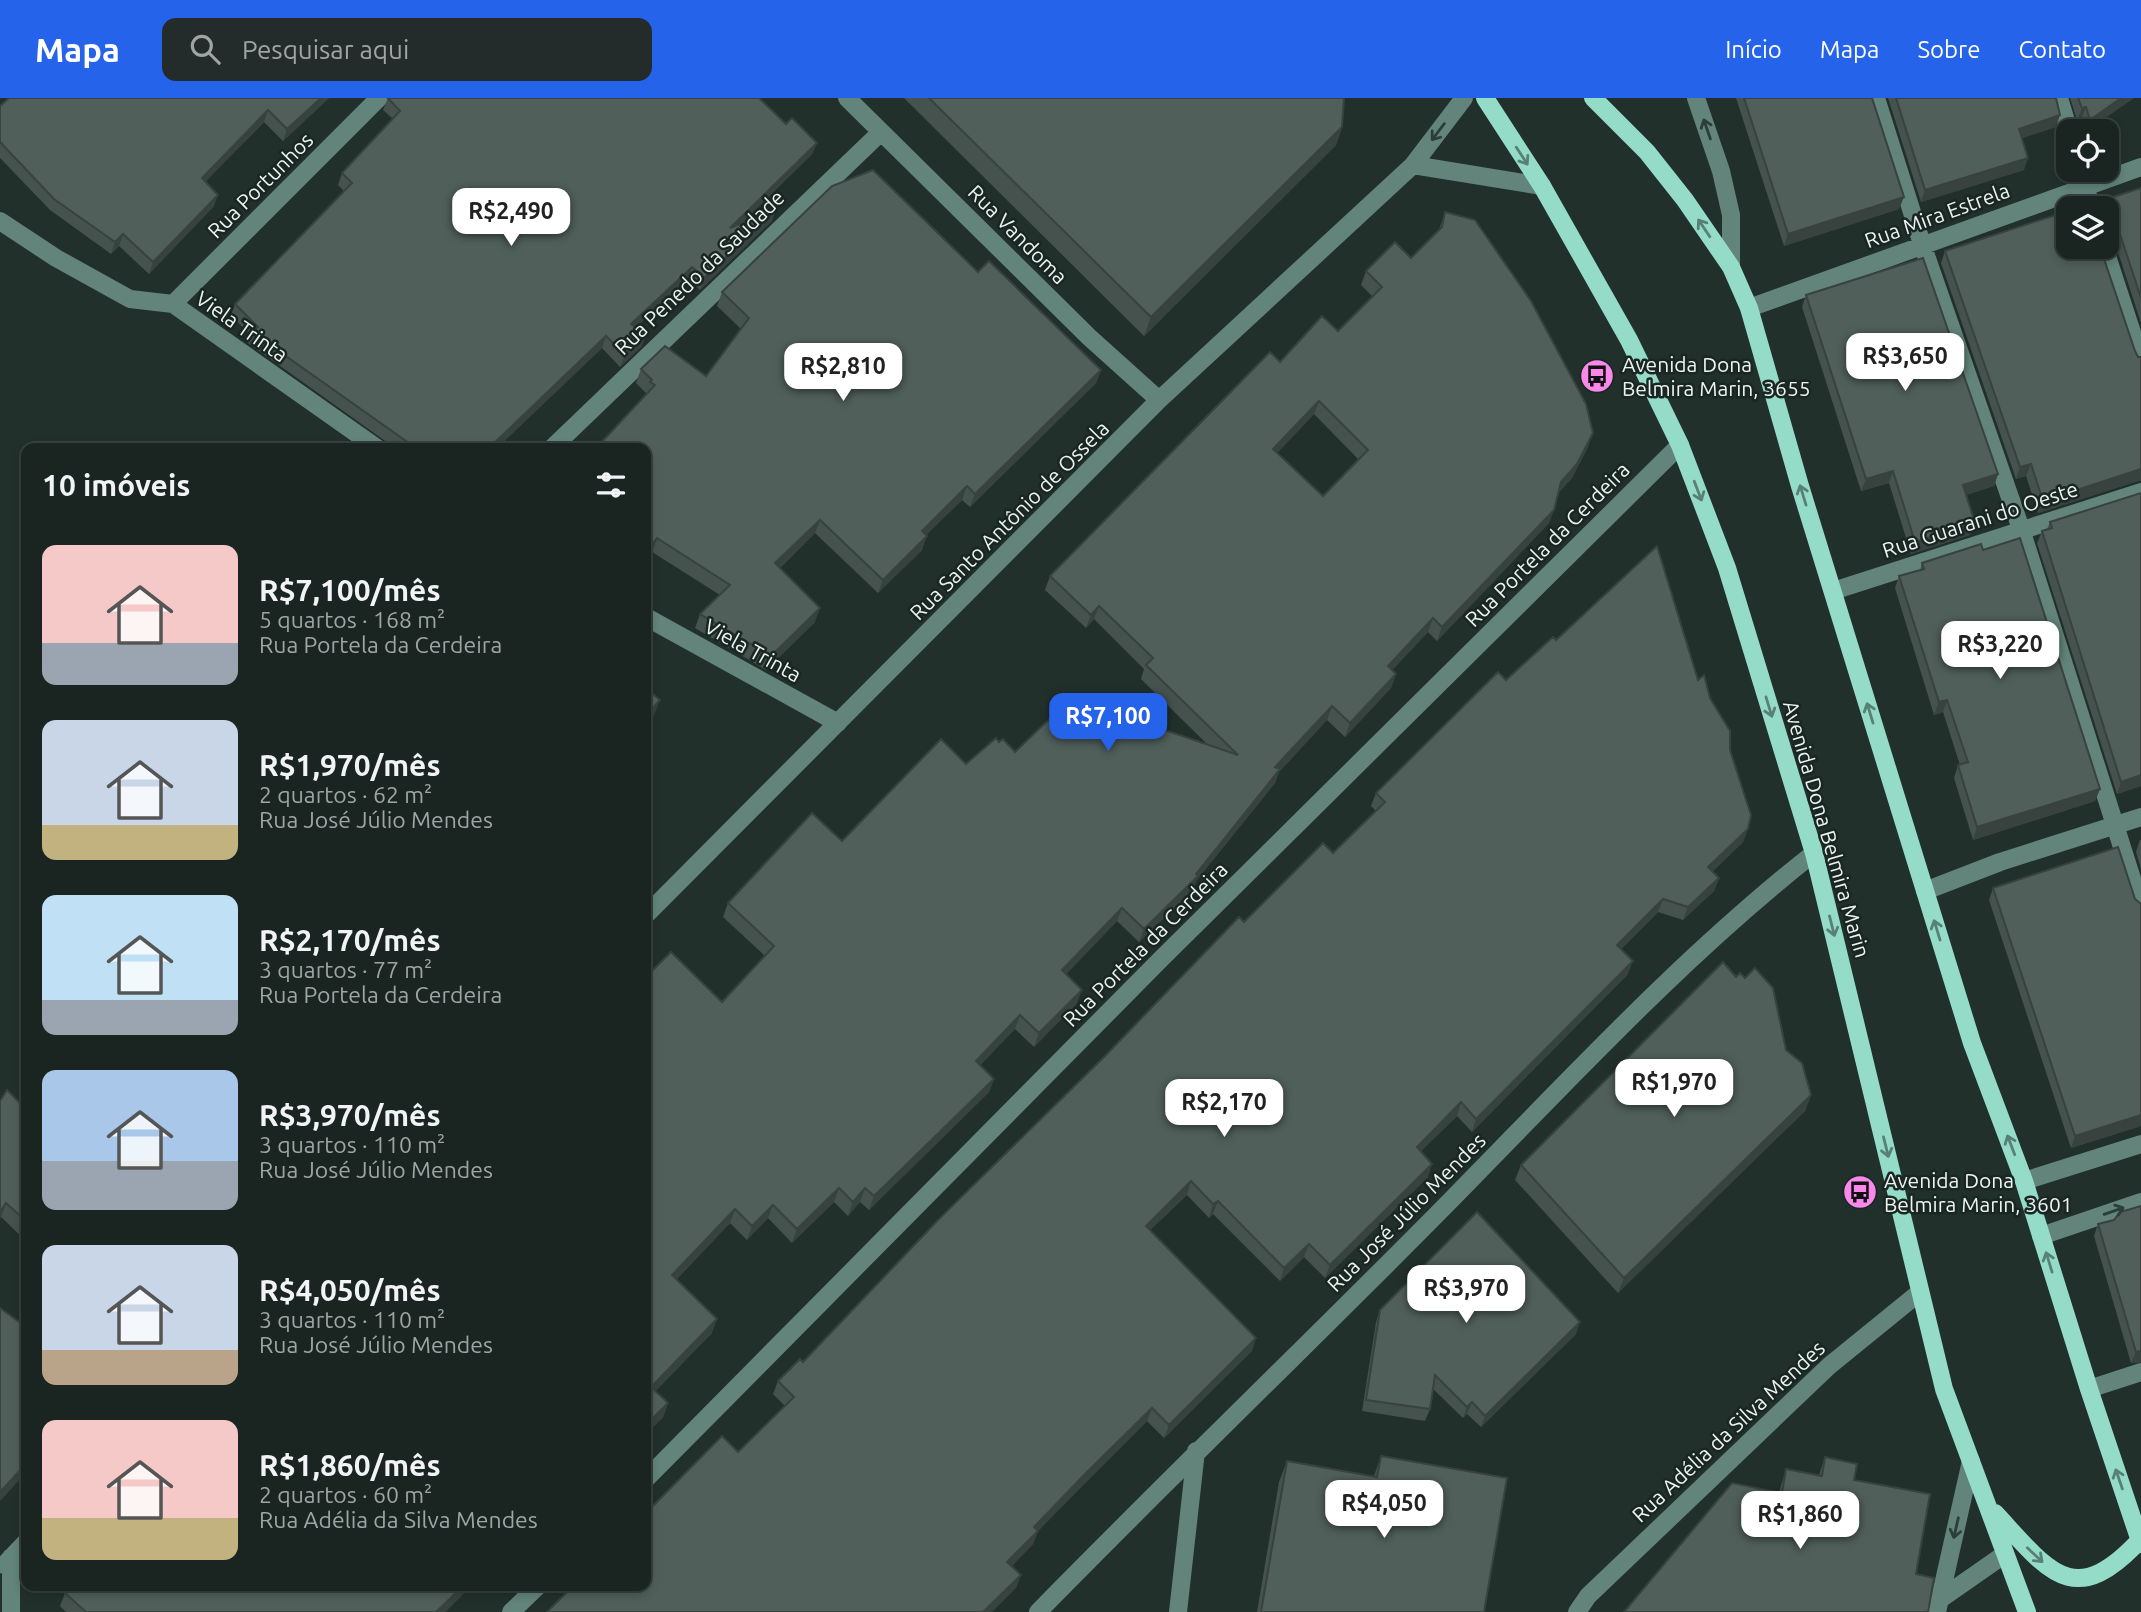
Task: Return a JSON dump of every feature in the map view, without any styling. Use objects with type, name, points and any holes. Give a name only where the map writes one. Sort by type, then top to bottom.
[{"type":"main road","name":"Avenida Dona Belmira Marin","points":[[1485,98],[1542,186],[1629,340],[1681,445],[1727,568],[1814,853],[1944,1389],[2027,1612]]},
{"type":"main road","points":[[1593,98],[1647,152],[1731,267],[1749,308],[1972,1043],[2024,1181],[2089,1389],[2141,1541],[2121,1560],[2094,1577],[2073,1579],[2052,1570],[2033,1555],[1988,1505]]},
{"type":"street","name":"Rua Portunhos","points":[[173,304],[379,98]]},
{"type":"street","name":"Rua Vandoma","points":[[847,98],[1089,337],[1159,400]]},
{"type":"street","name":"Rua Santo Antônio de Ossela","points":[[651,910],[1159,400],[1413,165],[1464,98]]},
{"type":"street","points":[[1696,98],[1721,171],[1731,215],[1731,267]]},
{"type":"street","points":[[1876,98],[1922,244],[2021,529],[2141,908]]},
{"type":"street","points":[[2059,98],[2065,119]]},
{"type":"street","name":"Rua Penedo da Saudade","points":[[557,443],[815,192],[881,132]]},
{"type":"street","points":[[1413,165],[1542,186]]},
{"type":"street","name":"Rua Mira Estrela","points":[[2119,171],[2141,167]]},
{"type":"street","name":"Rua Mira Estrela","points":[[1749,308],[1922,244],[2072,182]]},
{"type":"street","name":"Viela Trinta","points":[[0,220],[55,258],[130,299],[173,304],[370,443]]},
{"type":"street","points":[[2108,259],[2141,360]]},
{"type":"street","name":"Rua Portela da Cerdeira","points":[[651,1474],[1161,959],[1681,445]]},
{"type":"street","name":"Rua Guarani do Oeste","points":[[1833,591],[2141,492]]},
{"type":"street","name":"Viela Trinta","points":[[651,620],[838,723]]},
{"type":"street","points":[[1925,891],[2000,862],[2141,817]]},
{"type":"street","name":"Rua José Júlio Mendes","points":[[1038,1612],[1196,1451],[1449,1202],[1669,977],[1753,901],[1814,853]]},
{"type":"street","points":[[2024,1181],[2141,1143]]},
{"type":"street","points":[[2041,1236],[2141,1202]]},
{"type":"street","name":"Rua Adélia da Silva Mendes","points":[[1577,1612],[1588,1596],[1829,1366],[1920,1292]]},
{"type":"street","points":[[2089,1389],[2141,1372]]},
{"type":"street","points":[[1178,1612],[1196,1451]]},
{"type":"street","points":[[1938,1606],[1971,1461]]},
{"type":"street","points":[[11,1612],[6,1563],[21,1547]]},
{"type":"street","points":[[1938,1606],[2006,1553]]},
{"type":"street","points":[[511,1612],[533,1591]]},
{"type":"building","points":[[9,98],[321,98],[287,129],[268,110],[202,178],[218,195],[153,262],[123,234],[115,242],[54,199],[0,142],[0,106]]},
{"type":"building","points":[[388,98],[759,98],[786,124],[792,118],[817,143],[730,228],[776,210],[704,278],[692,267],[631,324],[646,335],[625,355],[606,336],[494,443],[409,443],[252,332],[258,327],[235,304],[352,183],[342,173],[400,111]]},
{"type":"building","points":[[929,98],[1344,98],[1342,127],[1151,317]]},
{"type":"building","points":[[1744,98],[1872,98],[1904,197],[1788,234]]},
{"type":"building","points":[[1896,98],[2056,98],[2060,115],[2019,129],[2028,158],[1925,190]]},
{"type":"building","points":[[2078,98],[2121,98],[2091,119],[2086,107],[2082,108]]},
{"type":"building","points":[[873,170],[978,272],[989,261],[1101,370],[975,494],[967,486],[922,531],[927,536],[883,580],[820,520],[775,563],[820,608],[771,656],[700,614],[730,585],[657,538],[651,546],[651,443],[601,443],[655,385],[641,369],[665,346],[706,376],[749,318],[722,292],[832,186]]},
{"type":"building","points":[[2141,188],[2141,298],[2119,231],[2119,196],[2116,196]]},
{"type":"building","points":[[1445,212],[1475,220],[1531,301],[1586,404],[1593,433],[1577,464],[1561,482],[1554,510],[1442,627],[1433,618],[1388,666],[1396,674],[1350,723],[1332,706],[1275,767],[1280,769],[1196,874],[1198,876],[1144,929],[1122,908],[1062,970],[1082,990],[1039,1033],[1020,1015],[976,1061],[994,1079],[874,1196],[865,1188],[853,1202],[839,1188],[797,1229],[773,1205],[752,1226],[735,1209],[672,1275],[717,1319],[651,1387],[651,972],[671,952],[722,1002],[774,946],[728,903],[812,813],[842,841],[941,739],[966,764],[996,738],[999,742],[1003,739],[1015,752],[1071,698],[1238,755],[1146,665],[1153,658],[1099,606],[1091,615],[1050,576],[1270,352],[1280,362],[1322,316],[1338,331],[1382,287],[1366,271],[1395,242],[1411,258],[1442,227]],"holes":[[[1319,401],[1368,450],[1323,496],[1273,449]]]},
{"type":"building","points":[[2056,215],[2056,259],[2104,259],[2135,351],[2138,357],[2141,357],[2141,469],[2043,501],[2031,464],[2020,467],[1945,251]]},
{"type":"building","points":[[1923,258],[1998,474],[1963,485],[1975,523],[1915,542],[1893,471],[1866,479],[1806,295]]},
{"type":"building","points":[[2141,493],[2141,775],[2121,782],[2042,531],[2052,528],[2050,522]]},
{"type":"building","points":[[2020,538],[2100,789],[1977,827],[1958,765],[1968,762],[1947,700],[1939,702],[1899,576],[1924,569],[1922,563],[1981,544],[1983,550]]},
{"type":"building","points":[[1657,546],[1698,680],[1704,675],[1710,698],[1730,731],[1730,750],[1751,815],[1748,829],[1708,867],[1719,878],[1688,907],[1663,899],[1617,945],[1633,961],[1476,1119],[1461,1102],[1417,1147],[1432,1164],[1330,1265],[1309,1244],[1284,1268],[1218,1201],[1213,1204],[1191,1181],[1146,1226],[1256,1338],[1169,1425],[1152,1408],[1087,1472],[1034,1527],[1038,1531],[1007,1562],[1021,1575],[983,1612],[547,1612],[568,1591],[651,1591],[651,1508],[722,1436],[738,1452],[794,1397],[778,1381],[800,1359],[803,1362],[941,1217],[1105,1056],[1239,917],[1244,922],[1323,843],[1333,853],[1385,802],[1376,793],[1498,672],[1506,680],[1553,637],[1556,640]]},
{"type":"building","points":[[651,692],[660,700],[651,710]]},
{"type":"building","points":[[2118,847],[2135,899],[2141,904],[2141,1115],[2075,1136],[1993,888]]},
{"type":"building","points":[[1723,962],[1736,977],[1740,973],[1745,978],[1755,968],[1773,988],[1786,1050],[1802,1063],[1811,1095],[1624,1278],[1521,1165]]},
{"type":"building","points":[[7,1090],[19,1102],[21,1099],[21,1216],[6,1203],[0,1212],[0,1101]]},
{"type":"building","points":[[2141,1206],[2141,1351],[2136,1352],[2098,1224],[2114,1220],[2120,1212]]},
{"type":"building","points":[[1477,1212],[1580,1322],[1485,1416],[1472,1402],[1467,1407],[1435,1375],[1430,1409],[1366,1400],[1380,1310]]},
{"type":"building","points":[[0,1308],[21,1323],[21,1469],[0,1492]]},
{"type":"building","points":[[651,1387],[668,1403],[651,1420]]},
{"type":"building","points":[[1381,1456],[1507,1478],[1484,1612],[1261,1612],[1287,1461],[1377,1477]]},
{"type":"building","points":[[1825,1457],[1857,1464],[1854,1480],[1930,1494],[1916,1574],[1934,1578],[1928,1612],[1624,1612],[1732,1483],[1782,1493],[1786,1469],[1822,1476]]},
{"type":"building","points":[[458,1591],[436,1612],[86,1612],[65,1593]]},
{"type":"place","name":"Avenida Dona Belmira Marin, 3655","points":[[1597,376]]},
{"type":"place","name":"Avenida Dona Belmira Marin, 3601","points":[[1860,1192]]}]
